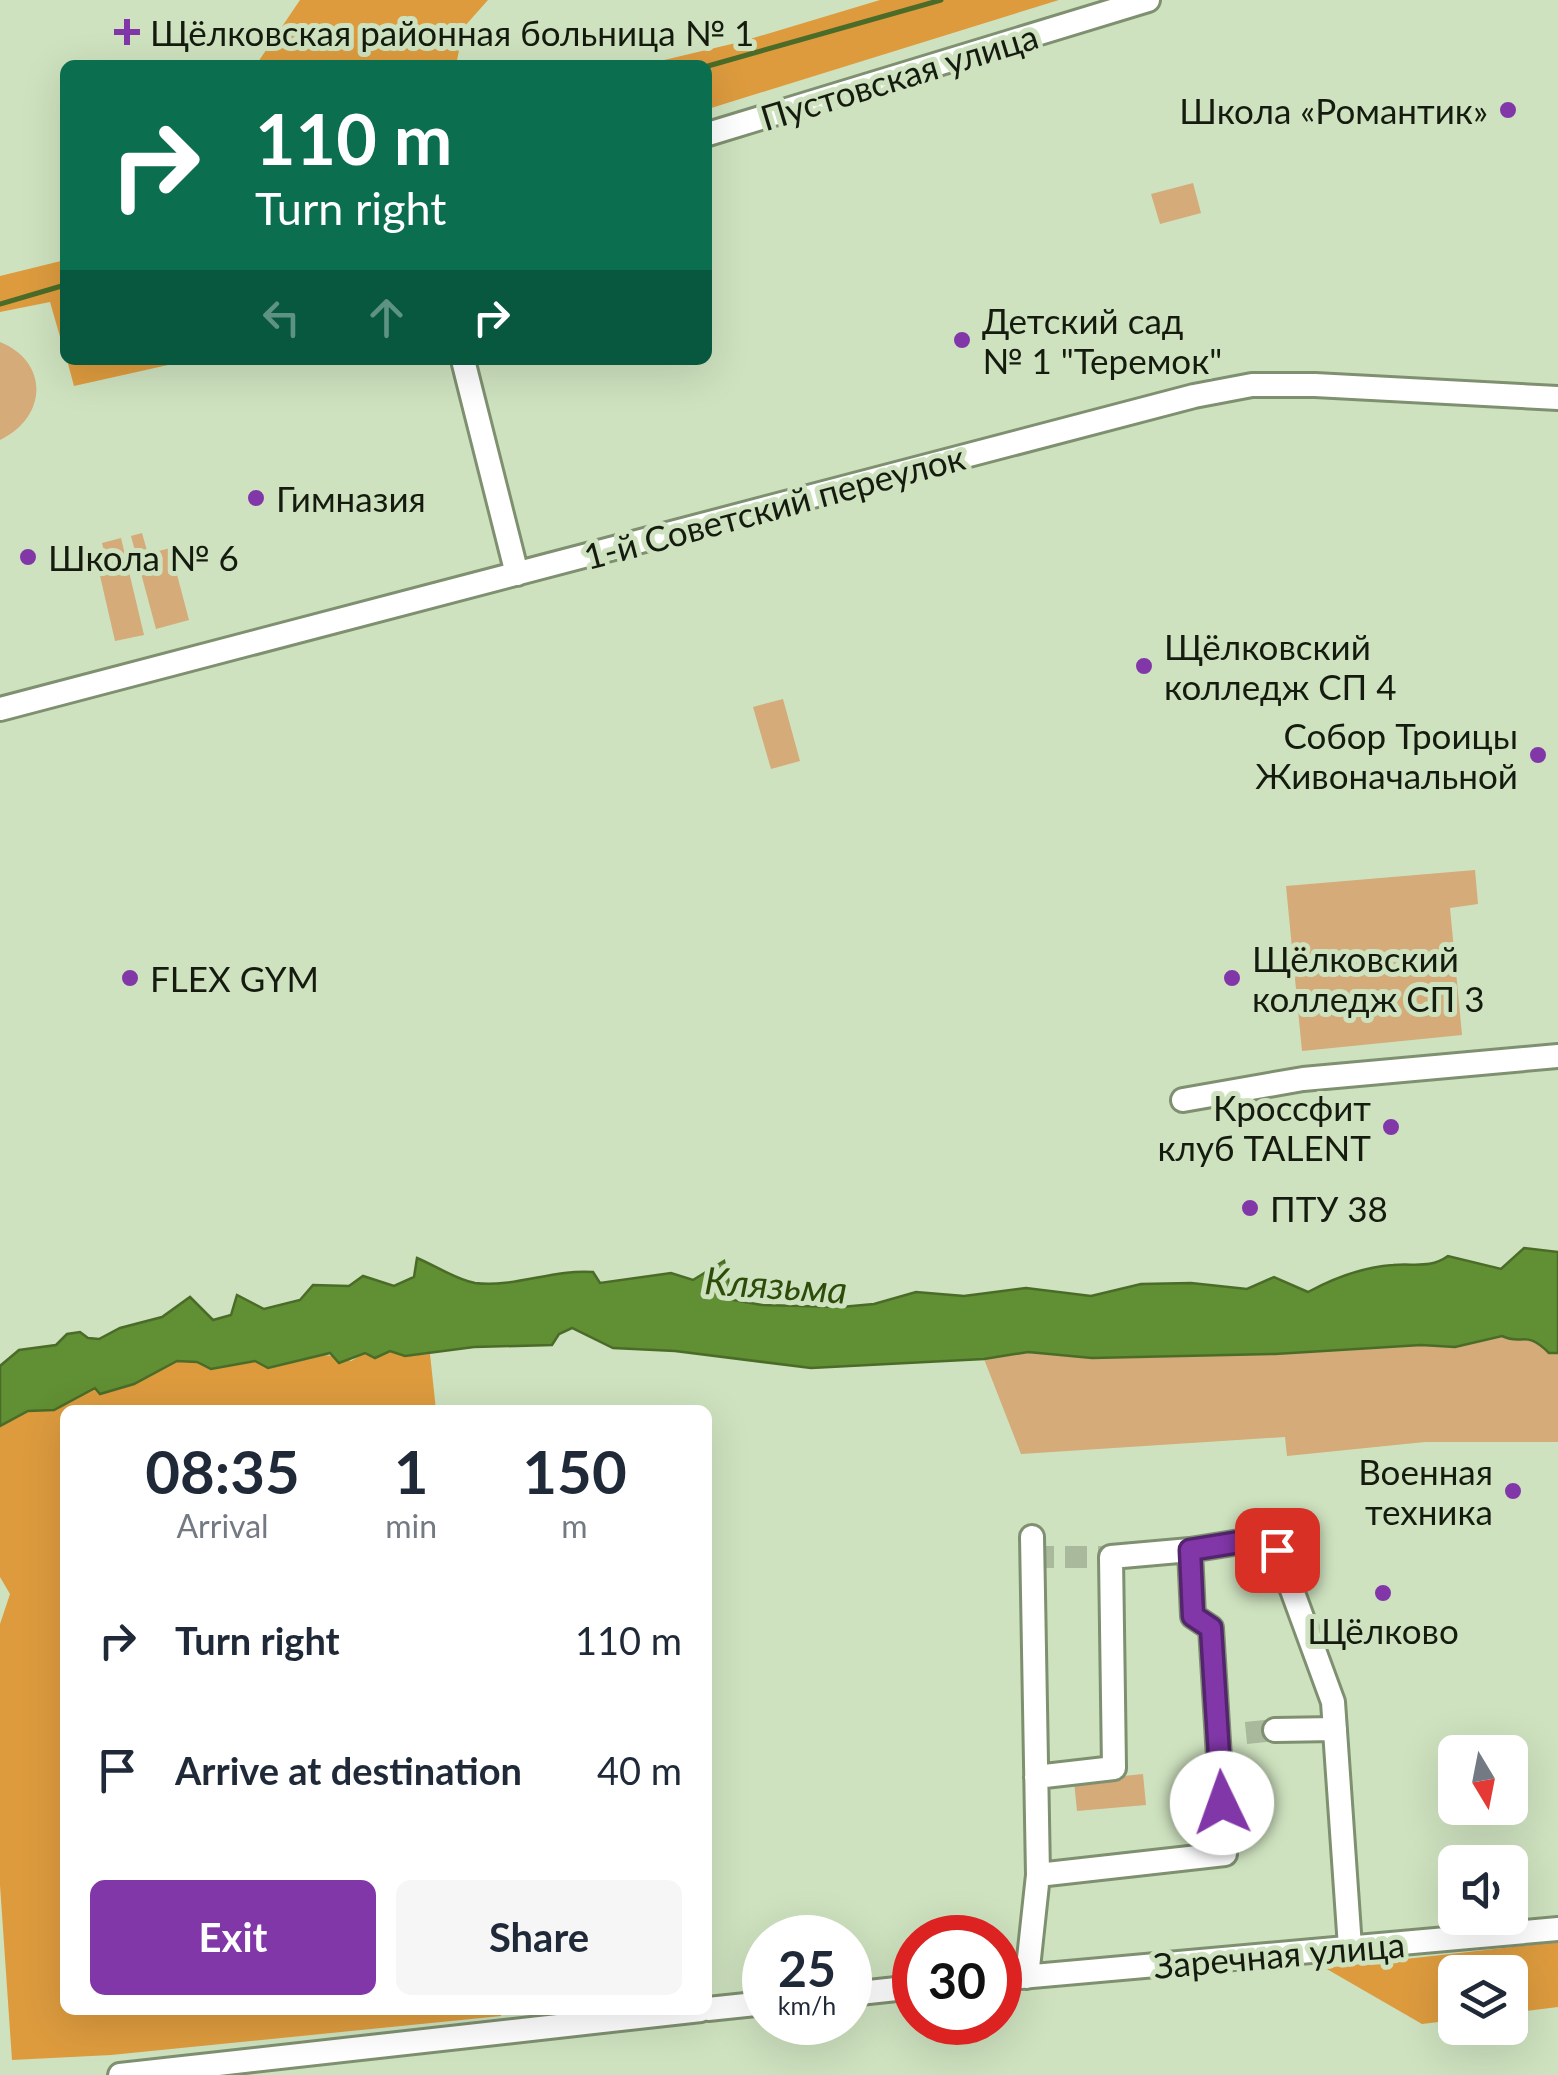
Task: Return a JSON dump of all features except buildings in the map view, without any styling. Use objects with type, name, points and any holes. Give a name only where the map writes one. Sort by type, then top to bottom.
[{"type":"street","name":"Пустовская улица","points":[[712,133],[1148,0]]},
{"type":"street","points":[[463,365],[517,574]]},
{"type":"street","name":"1-й Советский переулок","points":[[0,709],[1194,396],[1252,386],[1314,385],[1558,398]]},
{"type":"street","points":[[1183,1100],[1304,1079],[1558,1056]]},
{"type":"street","points":[[1027,1977],[1038,1875],[1032,1537]]},
{"type":"street","points":[[1036,1777],[1114,1768],[1111,1557],[1252,1540],[1277,1550],[1332,1702],[1350,1947]]},
{"type":"street","points":[[1038,1875],[1225,1854],[1211,1628],[1193,1616],[1190,1550]]},
{"type":"street","points":[[1276,1730],[1335,1729]]},
{"type":"street","name":"Заречная улица","points":[[1022,1977],[1558,1929]]},
{"type":"street","points":[[712,2009],[742,2006]]},
{"type":"street","points":[[120,2075],[659,2015]]},
{"type":"shaded area","points":[[300,0],[488,0],[464,27],[457,60],[259,60]]},
{"type":"shaded area","points":[[880,0],[1059,0],[712,108],[712,60],[664,60]]},
{"type":"shaded area","points":[[1193,183],[1201,213],[1160,224],[1151,194]]},
{"type":"shaded area","points":[[60,261],[60,337],[50,302],[0,312],[0,276]]},
{"type":"shaded area","points":[[0,342],[28,363],[36,390],[27,418],[0,440]]},
{"type":"shaded area","points":[[68,365],[168,365],[74,386]]},
{"type":"shaded area","points":[[142,533],[148,554],[170,548],[189,620],[156,629],[131,536]]},
{"type":"shaded area","points":[[121,538],[144,635],[115,641],[98,567],[107,564],[102,543]]},
{"type":"shaded area","points":[[783,699],[800,761],[771,769],[753,707]]},
{"type":"shaded area","points":[[1475,870],[1478,904],[1450,908],[1462,1035],[1302,1051],[1286,886]]},
{"type":"shaded area","points":[[1524,1248],[1558,1252],[1558,1353],[1549,1353],[1529,1340],[1502,1336],[1455,1347],[1421,1345],[1275,1354],[1092,1358],[1028,1352],[984,1359],[811,1368],[675,1351],[613,1348],[572,1328],[559,1334],[552,1345],[474,1347],[405,1356],[390,1351],[375,1358],[365,1353],[339,1363],[330,1353],[268,1368],[255,1361],[211,1369],[197,1362],[177,1361],[134,1384],[100,1394],[95,1388],[54,1410],[28,1411],[0,1426],[0,1366],[19,1350],[56,1345],[67,1334],[80,1332],[99,1339],[120,1328],[162,1317],[190,1297],[213,1320],[231,1315],[237,1295],[264,1309],[300,1300],[313,1285],[349,1286],[363,1276],[394,1286],[414,1277],[417,1258],[461,1279],[490,1284],[578,1272],[593,1272],[600,1283],[671,1273],[693,1280],[724,1261],[733,1300],[762,1305],[841,1307],[874,1304],[916,1292],[964,1296],[1026,1288],[1091,1296],[1141,1284],[1191,1283],[1247,1289],[1274,1277],[1308,1292],[1360,1271],[1428,1264],[1448,1256],[1501,1269]]},
{"type":"shaded area","points":[[1502,1336],[1529,1340],[1549,1353],[1558,1353],[1558,1442],[1425,1442],[1287,1456],[1285,1437],[1021,1454],[984,1359],[1028,1352],[1092,1358],[1275,1354],[1421,1345],[1455,1347]]},
{"type":"shaded area","points":[[365,1353],[430,1354],[435,1405],[64,1405],[96,1388],[134,1384],[177,1361],[197,1362],[211,1369],[255,1361],[268,1368],[310,1356],[351,1361]]},
{"type":"shaded area","points":[[60,1407],[60,2015],[501,2016],[111,2055],[12,2060],[0,1885],[0,1624],[10,1594],[0,1577],[0,1426],[28,1411]]},
{"type":"shaded area","points":[[1143,1774],[1146,1805],[1077,1811],[1074,1781]]},
{"type":"shaded area","points":[[1558,1942],[1558,2007],[1528,2011],[1528,1955],[1442,1955]]},
{"type":"shaded area","points":[[1438,1955],[1438,2022],[1422,2024],[1325,1968]]},
{"type":"waterway","points":[[712,65],[941,0]]},
{"type":"waterway","points":[[0,304],[60,286]]},
{"type":"tunnel","points":[[1032,1557],[1111,1557]]},
{"type":"tunnel","points":[[1246,1733],[1275,1730]]},
{"type":"place","name":"Щёлковская районная больница № 1","points":[[127,32]]},
{"type":"place","name":"Школа «Романтик»","points":[[1508,110]]},
{"type":"place","name":"Детский сад № 1 \"Теремок\"","points":[[962,340]]},
{"type":"place","name":"Гимназия","points":[[256,498]]},
{"type":"place","name":"Школа № 6","points":[[28,557]]},
{"type":"place","name":"Щёлковский колледж СП 4","points":[[1144,666]]},
{"type":"place","name":"Собор Троицы Живоначальной","points":[[1538,755]]},
{"type":"place","name":"FLEX GYM","points":[[130,978]]},
{"type":"place","name":"Щёлковский колледж СП 3","points":[[1232,978]]},
{"type":"place","name":"Кроссфит клуб TALENT","points":[[1391,1127]]},
{"type":"place","name":"ПТУ 38","points":[[1250,1208]]},
{"type":"place","name":"Военная техника","points":[[1513,1491]]},
{"type":"place","name":"Щёлково","points":[[1383,1593]]},
{"type":"route","points":[[1222,1803],[1211,1628],[1193,1616],[1190,1550],[1252,1540],[1277,1550]]},
{"type":"water label","name":"Клязьма","points":[[776,1284]]}]
